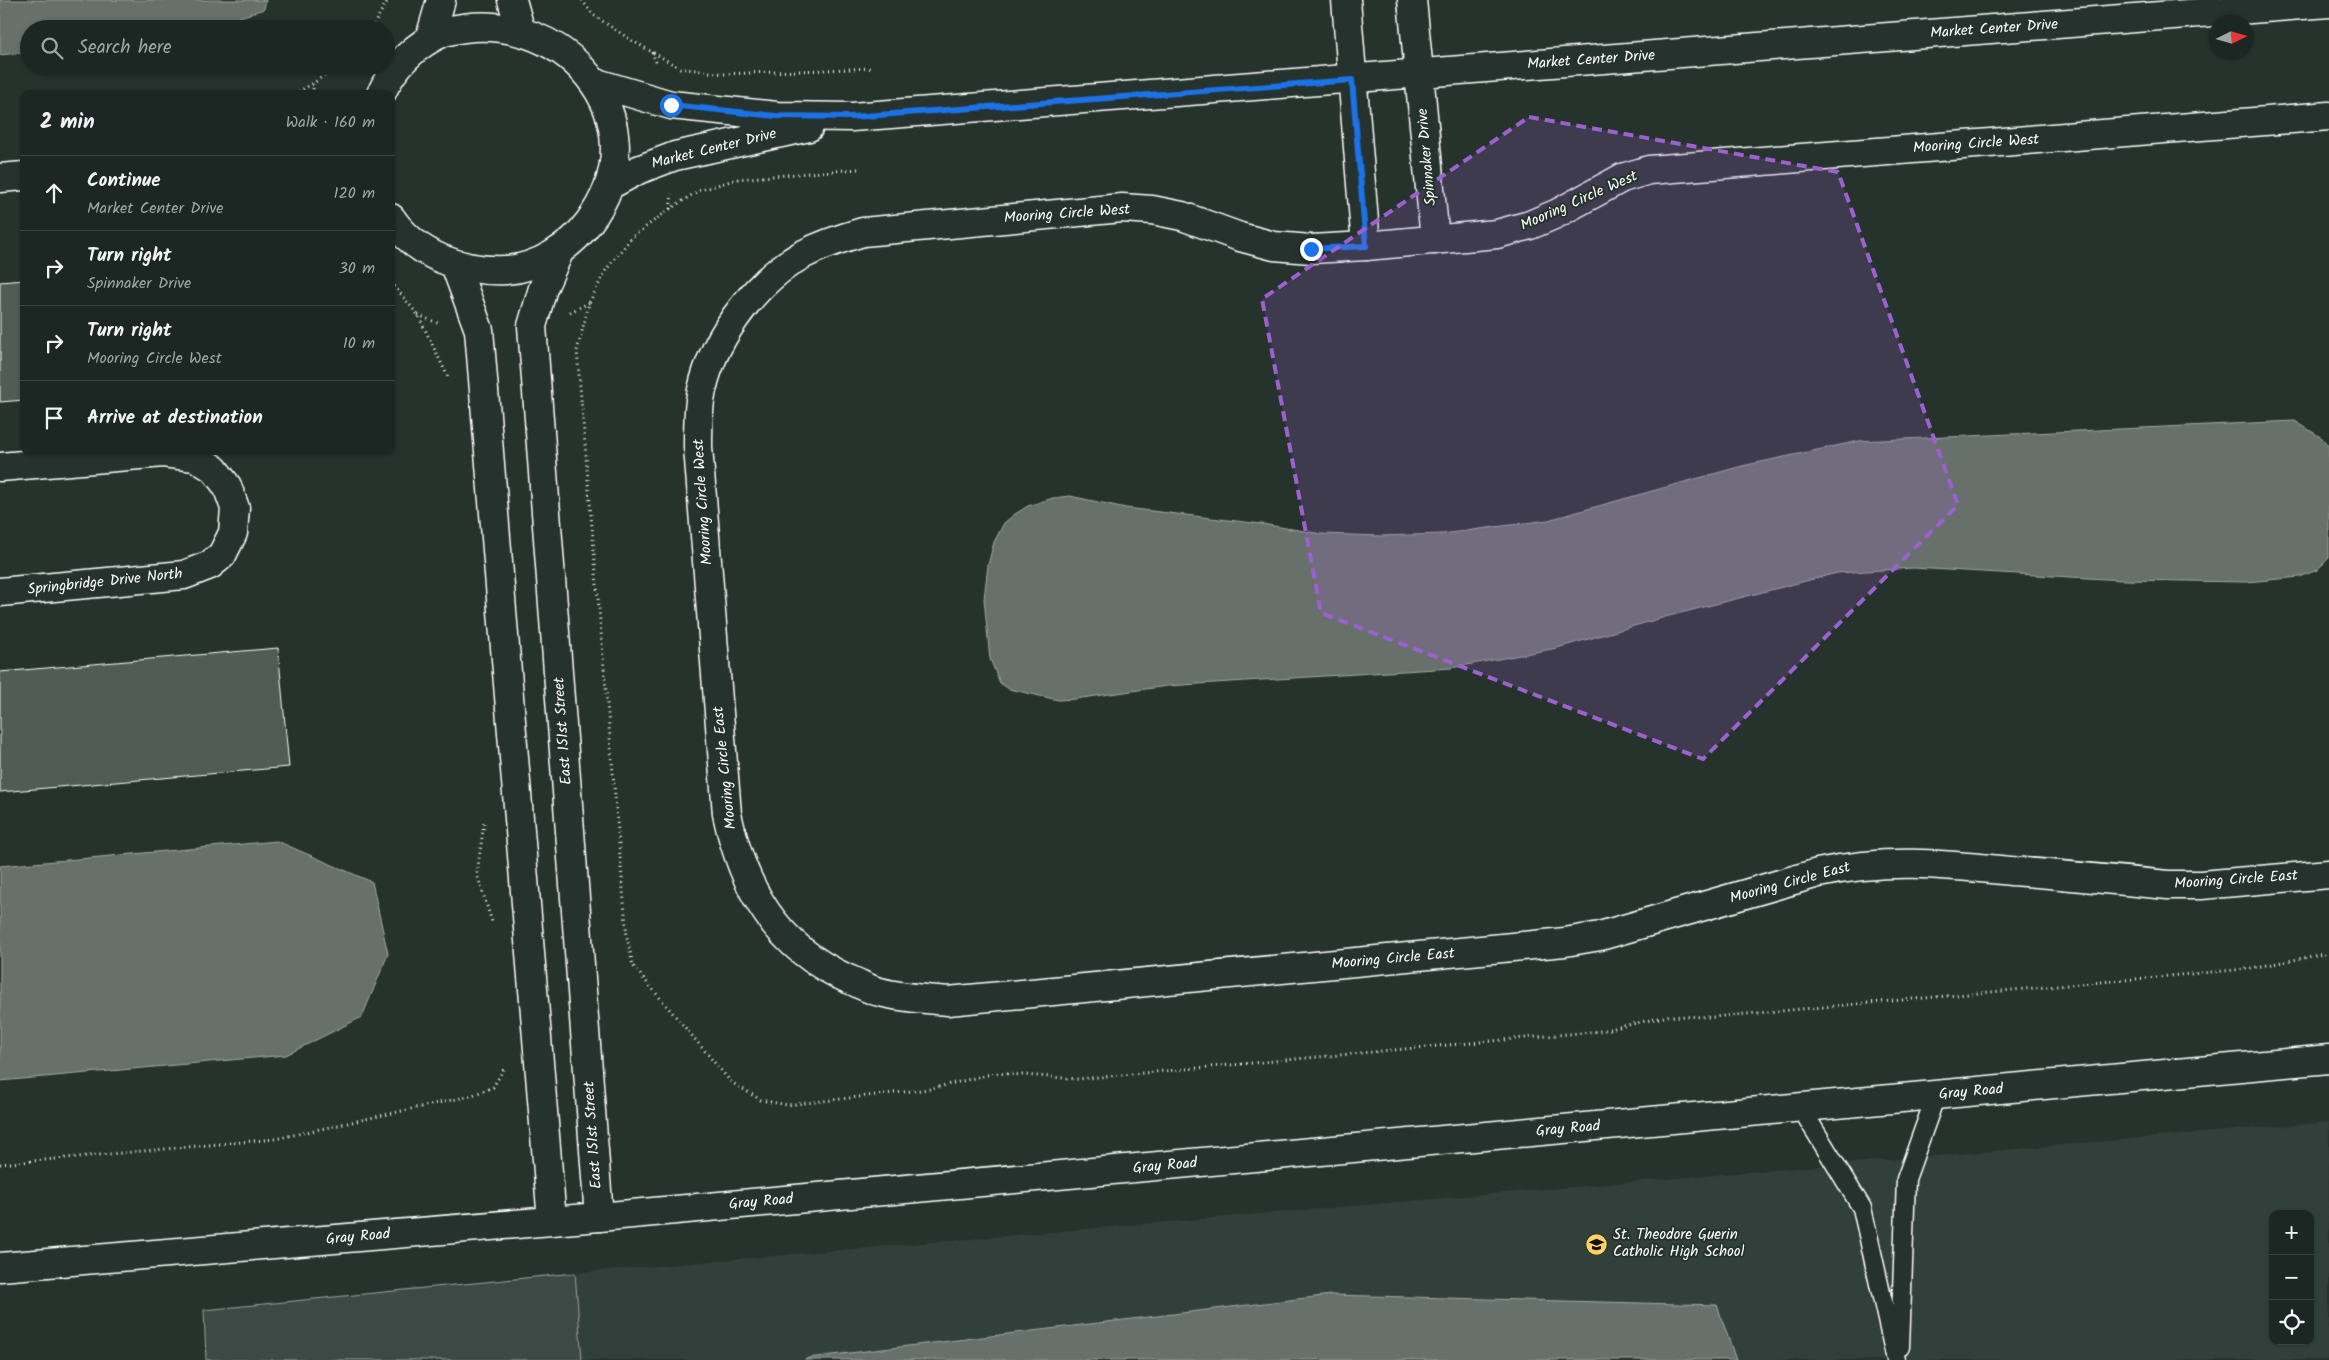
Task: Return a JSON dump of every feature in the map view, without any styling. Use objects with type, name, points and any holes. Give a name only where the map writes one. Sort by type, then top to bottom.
[{"type":"street","points":[[430,38],[442,0]]},
{"type":"street","points":[[1346,0],[1366,246]]},
{"type":"street","name":"Spinnaker Drive","points":[[1412,0],[1435,240]]},
{"type":"street","name":"Market Center Drive","points":[[600,84],[671,105],[776,116],[852,117],[1352,80],[1419,73],[2329,3]]},
{"type":"street","points":[[395,70],[406,57],[430,38],[459,26],[489,22],[516,12],[579,57],[600,84],[610,108],[616,133],[615,159],[610,185],[598,210],[582,232],[560,250],[535,263],[509,270],[482,270],[455,265],[433,256],[413,242],[395,222]]},
{"type":"street","points":[[383,90],[391,75]]},
{"type":"street","name":"Mooring Circle West","points":[[712,631],[698,447],[700,400],[716,349],[742,307],[774,274],[802,255],[833,241],[863,232],[1122,208],[1152,210],[1182,216],[1240,237],[1274,246],[1311,249],[1366,246],[1497,234],[1530,226],[1622,178],[1649,170],[2329,116]]},
{"type":"street","name":"Market Center Drive","points":[[610,185],[638,170],[675,156],[852,117]]},
{"type":"street","points":[[0,178],[20,176]]},
{"type":"street","name":"East 151st Street","points":[[560,250],[542,288],[532,326],[599,1217]]},
{"type":"street","points":[[455,265],[479,330],[552,1221]]},
{"type":"street","name":"Springbridge Drive North","points":[[0,467],[139,455]]},
{"type":"street","name":"Springbridge Drive North","points":[[0,592],[184,575],[210,565],[222,555],[233,533],[235,508],[227,486],[214,469],[195,456],[184,455]]},
{"type":"street","name":"Mooring Circle East","points":[[712,631],[727,814],[733,843],[752,892],[782,932],[806,954],[832,972],[878,992],[916,999],[948,1000],[1565,942],[1600,936],[1818,873],[1851,866],[1879,863],[1927,863],[2168,885],[2201,885],[2329,874]]},
{"type":"street","name":"Gray Road","points":[[0,1267],[599,1217],[2329,1059]]},
{"type":"lane","points":[[1898,1360],[1906,1179],[1936,1095]]},
{"type":"lane","points":[[1801,1108],[1862,1208],[1898,1360]]},
{"type":"path","points":[[376,20],[388,0]]},
{"type":"path","points":[[582,0],[594,15],[631,40],[680,68],[724,74],[874,68]]},
{"type":"path","points":[[301,90],[324,75]]},
{"type":"path","points":[[313,90],[314,83]]},
{"type":"path","points":[[858,169],[737,179],[698,191],[670,209],[632,237],[606,270],[589,303],[578,351],[627,937],[633,966],[731,1082],[761,1100],[787,1105],[930,1090],[995,1073],[1078,1079],[1581,1033],[1601,1031],[1668,1016],[1713,1017],[2246,969],[2329,953]]},
{"type":"path","points":[[395,287],[418,315],[450,386]]},
{"type":"path","points":[[484,821],[477,874],[495,929]]},
{"type":"path","points":[[0,1164],[275,1139],[470,1096],[493,1087],[505,1067],[505,1059]]},
{"type":"highlighted area","points":[[1529,117],[1838,172],[1958,505],[1703,759],[1321,613],[1262,299]]},
{"type":"shaded area","points":[[0,0],[266,0],[264,9],[232,20],[20,20],[20,53],[0,55]]},
{"type":"shaded area","points":[[2295,421],[2322,438],[2329,447],[2329,558],[2317,570],[2300,577],[2247,582],[2123,580],[1913,568],[1837,573],[1669,616],[1557,648],[1451,668],[1167,686],[1075,699],[1058,700],[1009,689],[1000,683],[990,659],[984,599],[988,565],[994,542],[1004,523],[1015,514],[1028,506],[1053,498],[1070,496],[1126,508],[1262,524],[1322,534],[1381,536],[1442,534],[1548,520],[1742,466],[1859,441]]},
{"type":"shaded area","points":[[277,841],[372,882],[388,954],[362,1017],[286,1055],[0,1081],[0,866]]},
{"type":"shaded area","name":"St. Theodore Guerin Catholic High School","points":[[2329,1122],[2329,1360],[582,1360],[575,1273]]},
{"type":"shaded area","points":[[575,1273],[582,1360],[206,1360],[204,1310]]},
{"type":"shaded area","points":[[1331,1295],[1717,1305],[1736,1360],[805,1360],[808,1358]]},
{"type":"building","points":[[20,280],[20,400],[0,402],[0,282]]},
{"type":"building","points":[[278,648],[289,767],[0,792],[0,672]]},
{"type":"place","name":"St. Theodore Guerin Catholic High School","points":[[1597,1244]]},
{"type":"route","points":[[671,105],[776,116],[852,117],[1352,80],[1366,246],[1311,249]]}]
